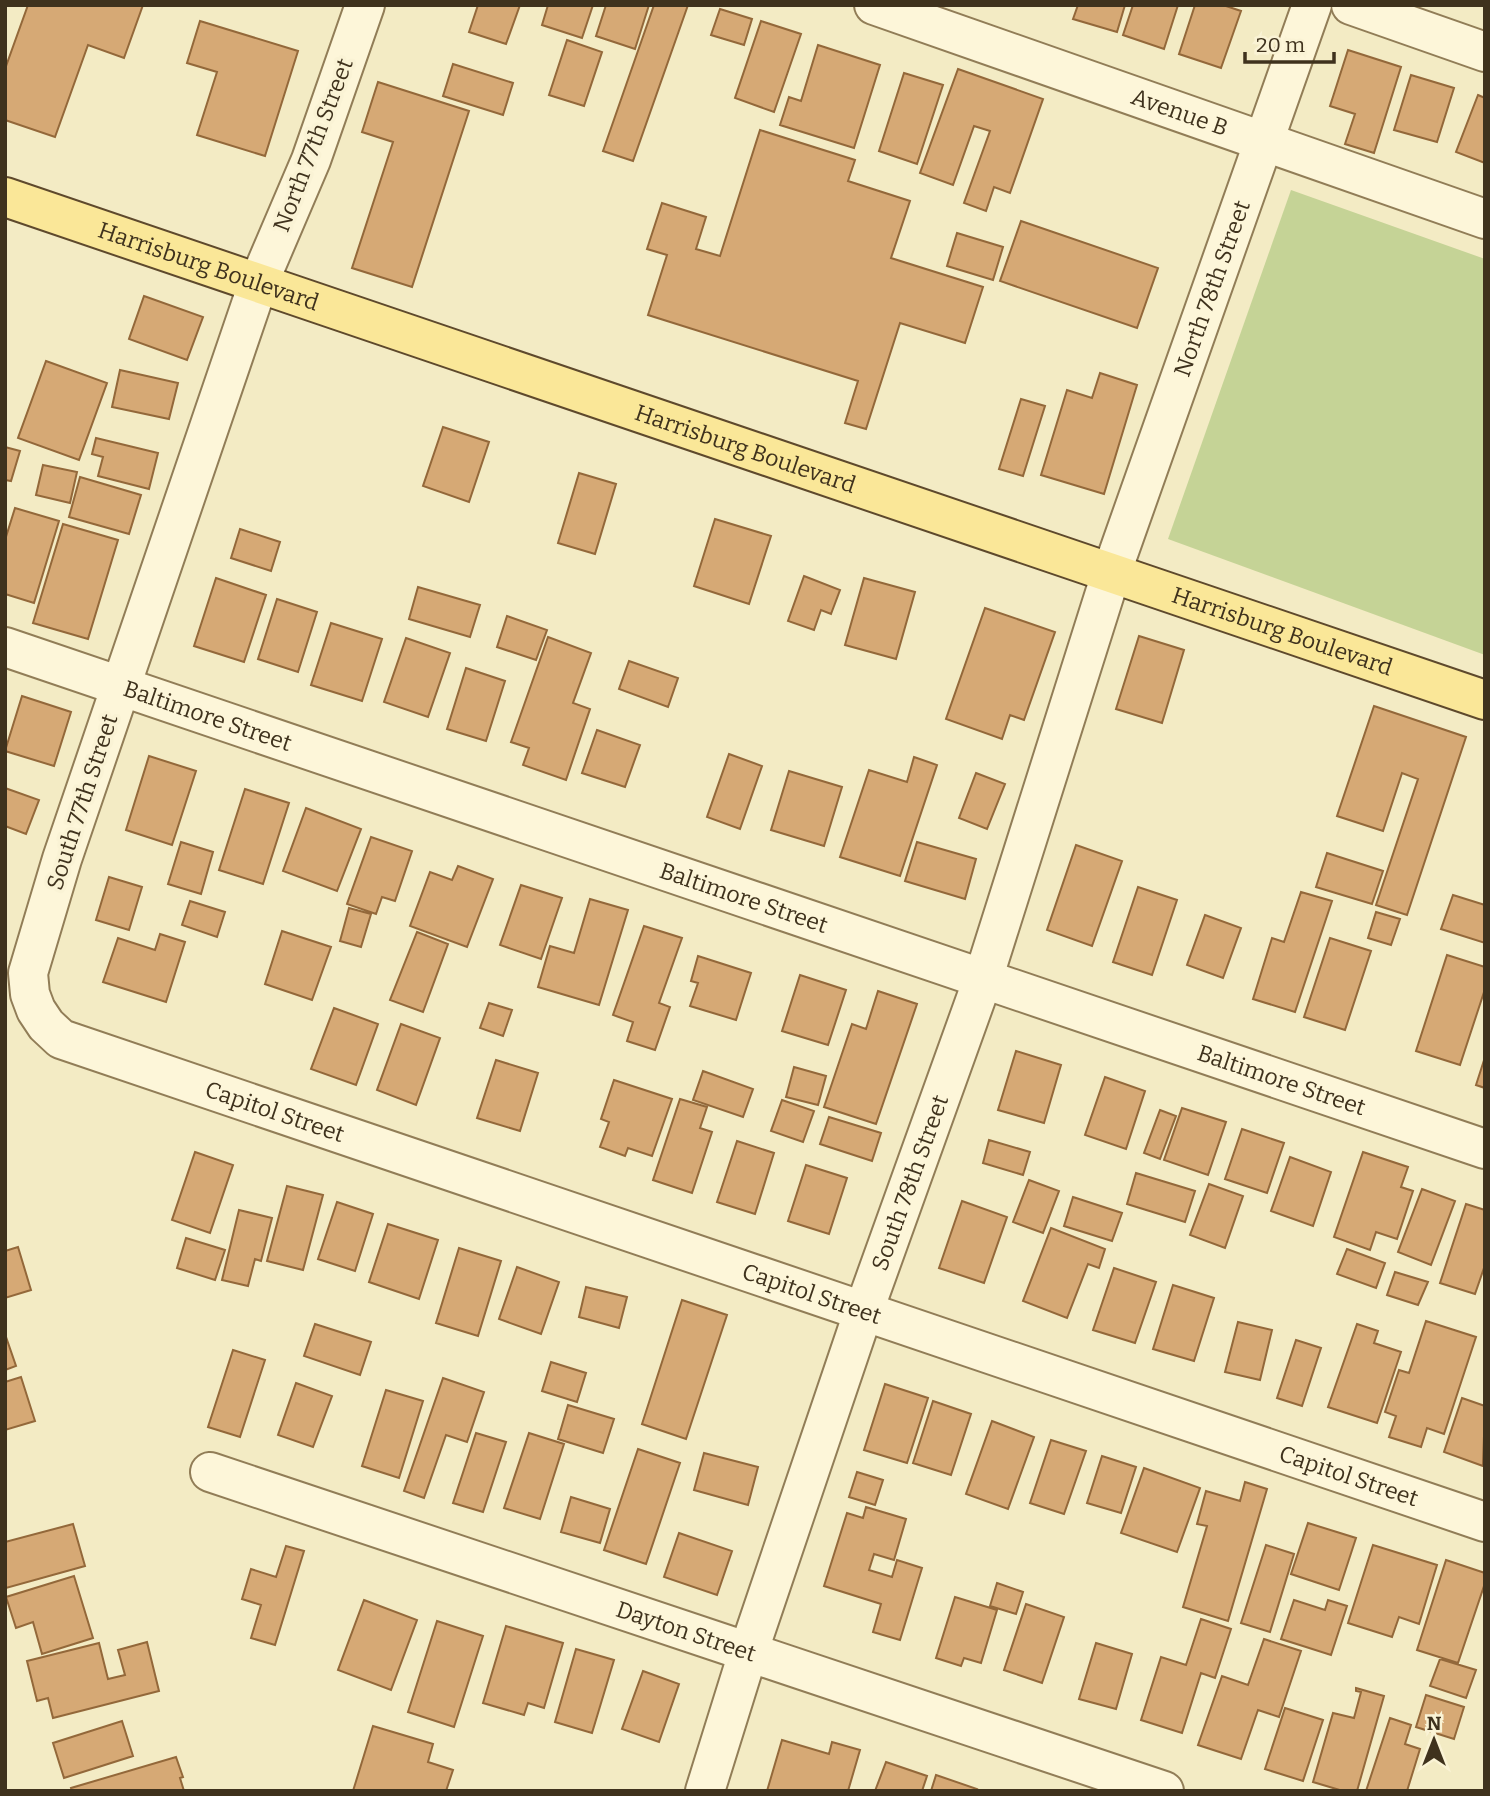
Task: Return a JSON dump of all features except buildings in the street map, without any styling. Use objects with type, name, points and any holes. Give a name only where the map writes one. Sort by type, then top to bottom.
[{"type":"main road","name":"Harrisburg Boulevard","points":[[5,197],[1485,700]]},
{"type":"street","name":"North 77th Street","points":[[258,284],[311,160],[365,5]]},
{"type":"street","name":"Avenue B","points":[[874,5],[1485,219]]},
{"type":"street","name":"North 78th Street","points":[[1111,574],[1312,5]]},
{"type":"street","points":[[1351,5],[1485,52]]},
{"type":"street","name":"South 77th Street","points":[[139,1065],[61,1039],[46,1025],[36,1010],[30,994],[28,973],[62,859],[258,284]]},
{"type":"street","name":"South 78th Street","points":[[705,1791],[748,1653],[863,1313],[984,979],[1111,574]]},
{"type":"street","name":"Baltimore Street","points":[[5,647],[1485,1149]]},
{"type":"street","name":"Capitol Street","points":[[139,1065],[1485,1522]]},
{"type":"street","name":"Dayton Street","points":[[210,1472],[1164,1791]]},
{"type":"green space","points":[[1291,190],[1485,259],[1485,655],[1168,539]]}]
